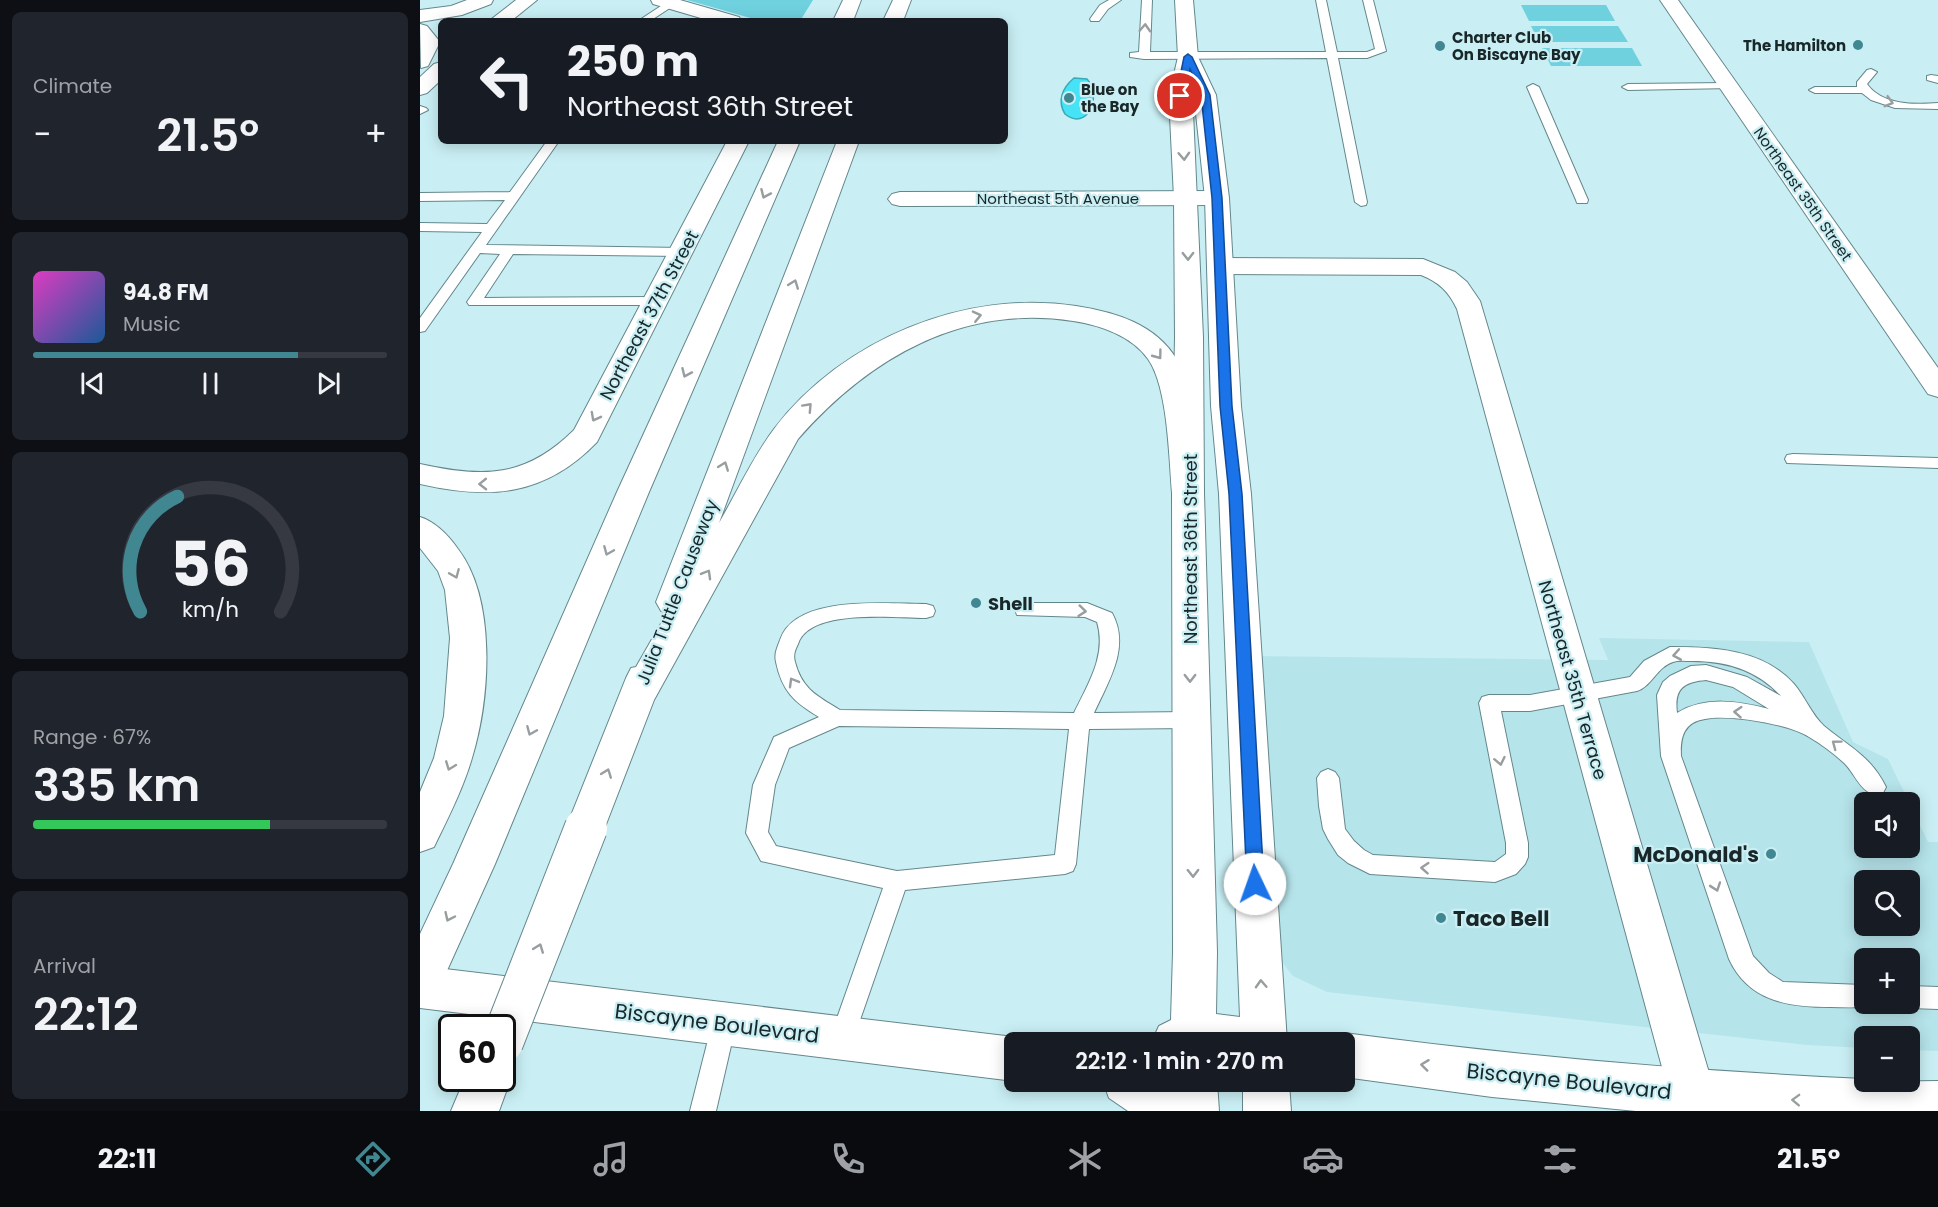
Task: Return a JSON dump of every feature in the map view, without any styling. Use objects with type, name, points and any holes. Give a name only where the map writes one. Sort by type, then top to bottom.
[{"type":"main road","points":[[420,16],[455,11],[484,0]]},
{"type":"main road","points":[[477,18],[501,0]]},
{"type":"main road","points":[[503,18],[528,0]]},
{"type":"main road","points":[[844,18],[852,0]]},
{"type":"main road","points":[[894,18],[902,0]]},
{"type":"main road","name":"Northeast 36th Street","points":[[1184,0],[1188,57],[1180,96],[1186,198],[1190,378],[1188,493],[1195,952],[1186,1032]]},
{"type":"main road","name":"Northeast 35th Street","points":[[1668,0],[1938,388]]},
{"type":"main road","points":[[666,2],[722,18]]},
{"type":"main road","points":[[420,30],[430,42],[429,72]]},
{"type":"main road","points":[[429,72],[438,52]]},
{"type":"main road","name":"Northeast 36th Street","points":[[1188,57],[1206,95],[1217,198],[1226,406],[1235,494],[1263,1032]]},
{"type":"main road","name":"Northeast 37th Street","points":[[420,474],[449,482],[496,484],[540,471],[560,461],[574,449],[586,435],[657,302],[736,144]]},
{"type":"main road","points":[[420,981],[474,864],[628,503],[788,144]]},
{"type":"main road","name":"Julia Tuttle Causeway","points":[[513,1014],[637,697],[847,144]]},
{"type":"main road","name":"Northeast 5th Avenue","points":[[900,199],[1217,198]]},
{"type":"main road","name":"Northeast 35th Terrace","points":[[1220,266],[1423,267],[1443,274],[1460,290],[1470,309],[1692,1093]]},
{"type":"main road","points":[[637,697],[785,435],[797,418],[831,385],[866,359],[931,329],[977,316],[1034,309],[1069,311],[1105,319],[1133,332],[1154,348],[1163,360],[1172,381],[1188,493]]},
{"type":"main road","points":[[420,528],[437,545],[455,571],[464,603],[468,639],[462,712],[453,757],[420,835]]},
{"type":"main road","name":"Biscayne Boulevard","points":[[420,987],[1004,1058]]},
{"type":"main road","name":"Biscayne Boulevard","points":[[1355,1056],[1558,1082],[1777,1100],[1938,1105]]},
{"type":"main road","points":[[476,1111],[483,1092]]},
{"type":"main road","points":[[1141,1092],[1170,1111]]},
{"type":"main road","points":[[1194,1092],[1195,1111]]},
{"type":"main road","points":[[1266,1092],[1267,1111]]},
{"type":"lane","points":[[1095,19],[1104,7],[1116,0]]},
{"type":"lane","points":[[1147,0],[1139,56],[1188,57],[1367,55],[1381,51],[1368,0]]},
{"type":"lane","points":[[1321,0],[1361,202]]},
{"type":"lane","points":[[647,18],[666,2]]},
{"type":"lane","points":[[1864,90],[1861,84],[1871,72]]},
{"type":"lane","points":[[1628,87],[1728,86]]},
{"type":"lane","points":[[1533,87],[1582,200]]},
{"type":"lane","points":[[1815,90],[1864,90],[1880,99],[1896,104],[1923,108],[1938,106]]},
{"type":"lane","points":[[420,328],[551,144]]},
{"type":"lane","points":[[420,208],[425,196],[513,196]]},
{"type":"lane","points":[[420,228],[490,228]]},
{"type":"lane","points":[[476,249],[682,252]]},
{"type":"lane","points":[[509,250],[474,302],[657,302]]},
{"type":"lane","points":[[1792,459],[1938,463]]},
{"type":"lane","points":[[1024,610],[1087,610],[1105,618],[1109,631],[1108,662],[1080,721],[1065,864],[897,881],[770,854],[757,833],[764,785],[781,743],[837,718],[1080,721],[1191,720]]},
{"type":"lane","points":[[837,718],[807,700],[790,681],[784,656],[792,631],[807,620],[842,611],[926,611]]},
{"type":"lane","points":[[1328,778],[1333,829],[1345,849],[1365,862],[1495,872],[1508,867],[1517,857],[1517,843],[1489,704],[1530,703],[1578,696],[1637,683],[1652,666],[1670,654],[1712,654],[1744,662],[1767,672],[1786,689],[1815,730]]},
{"type":"lane","points":[[1854,996],[1777,992],[1749,971],[1741,959],[1671,756],[1666,701],[1669,687],[1691,674],[1723,676],[1745,684],[1852,757],[1875,787]]},
{"type":"lane","points":[[1670,738],[1685,716],[1716,710],[1773,716],[1815,730]]},
{"type":"lane","points":[[842,1038],[897,881]]},
{"type":"lane","points":[[1920,997],[1938,998]]},
{"type":"lane","points":[[703,1111],[724,1024]]},
{"type":"shaded area","points":[[687,0],[813,0],[802,18],[750,18]]},
{"type":"shaded area","points":[[1521,5],[1606,5],[1615,21],[1529,21]]},
{"type":"shaded area","points":[[1531,26],[1618,26],[1628,42],[1539,42]]},
{"type":"shaded area","points":[[1542,48],[1632,48],[1642,66],[1551,66]]},
{"type":"shaded area","points":[[1074,78],[1087,79],[1092,86],[1093,102],[1090,110],[1080,119],[1065,114],[1061,104],[1066,86]]},
{"type":"shaded area","points":[[1599,638],[1809,642],[1853,742],[1888,759],[1904,792],[1854,792],[1854,858],[1920,858],[1920,825],[1928,842],[1938,842],[1938,1051],[1920,1050],[1920,1026],[1854,1026],[1854,1047],[1807,1045],[1327,992],[1293,976],[1281,961],[1257,656],[1608,660]]},
{"type":"place","name":"The Hamilton","points":[[1858,45]]},
{"type":"place","name":"Charter Club On Biscayne Bay","points":[[1440,46]]},
{"type":"place","name":"Blue on the Bay","points":[[1069,98]]},
{"type":"place","name":"Shell","points":[[976,603]]},
{"type":"place","name":"McDonald's","points":[[1771,854]]},
{"type":"place","name":"Taco Bell","points":[[1441,918]]},
{"type":"route","points":[[1180,96],[1188,57],[1206,95],[1217,198],[1226,406],[1235,494],[1255,884]]}]
